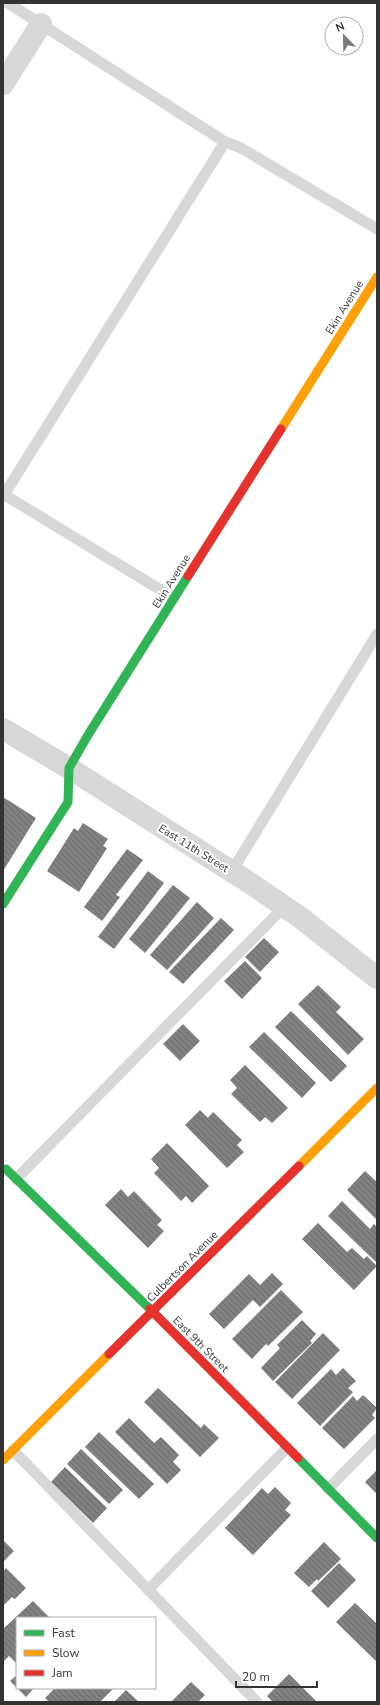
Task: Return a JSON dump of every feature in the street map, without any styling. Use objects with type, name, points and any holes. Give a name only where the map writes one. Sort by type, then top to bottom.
[{"type":"street","points":[[3,84],[41,24]]},
{"type":"street","name":"Ekin Avenue","points":[[3,904],[68,802],[69,768],[88,735],[377,277]]},
{"type":"street","name":"East 11th Street","points":[[3,729],[69,768],[285,906],[377,978]]},
{"type":"street","name":"Culbertson Avenue","points":[[3,1460],[377,1088]]},
{"type":"street","name":"East 9th Street","points":[[6,1169],[152,1312],[377,1538]]},
{"type":"lane","points":[[8,3],[225,142],[241,148],[377,229]]},
{"type":"lane","points":[[174,598],[4,494],[225,142]]},
{"type":"lane","points":[[232,871],[377,634]]},
{"type":"lane","points":[[16,1179],[285,906]]},
{"type":"lane","points":[[328,1489],[377,1439]]},
{"type":"lane","points":[[148,1590],[287,1448]]},
{"type":"lane","points":[[13,1450],[257,1702]]},
{"type":"building","points":[[3,797],[36,818],[3,871]]},
{"type":"building","points":[[83,823],[108,839],[103,846],[107,848],[79,892],[47,871],[74,828],[78,831]]},
{"type":"building","points":[[127,849],[143,860],[116,895],[120,897],[102,921],[84,907]]},
{"type":"building","points":[[148,871],[164,883],[114,949],[98,937]]},
{"type":"building","points":[[173,885],[190,898],[145,953],[129,939]]},
{"type":"building","points":[[197,902],[214,918],[167,970],[150,955]]},
{"type":"building","points":[[221,918],[234,930],[183,984],[169,972]]},
{"type":"building","points":[[264,938],[279,952],[260,972],[245,957]]},
{"type":"building","points":[[245,961],[262,978],[242,999],[224,981]]},
{"type":"building","points":[[318,985],[341,1007],[336,1012],[364,1039],[348,1055],[298,1004]]},
{"type":"building","points":[[291,1011],[347,1066],[331,1082],[275,1027]]},
{"type":"building","points":[[183,1024],[200,1041],[180,1061],[163,1044]]},
{"type":"building","points":[[264,1032],[316,1083],[302,1098],[249,1047]]},
{"type":"building","points":[[245,1065],[288,1108],[272,1123],[265,1117],[260,1122],[231,1094],[237,1088],[230,1080]]},
{"type":"building","points":[[200,1110],[208,1118],[213,1112],[242,1140],[237,1145],[244,1152],[227,1168],[185,1125]]},
{"type":"building","points":[[167,1143],[209,1186],[192,1203],[186,1196],[181,1201],[154,1173],[159,1168],[151,1159]]},
{"type":"building","points":[[365,1171],[377,1182],[377,1220],[347,1190]]},
{"type":"building","points":[[121,1189],[128,1197],[134,1191],[162,1220],[157,1225],[164,1231],[148,1248],[105,1205]]},
{"type":"building","points":[[342,1201],[370,1229],[374,1224],[377,1227],[377,1263],[328,1216]]},
{"type":"building","points":[[318,1223],[347,1252],[352,1248],[364,1259],[367,1256],[377,1266],[354,1290],[302,1239]]},
{"type":"building","points":[[272,1273],[283,1284],[260,1307],[253,1300],[224,1329],[209,1314],[249,1274],[260,1285]]},
{"type":"building","points":[[281,1290],[303,1312],[268,1346],[266,1344],[252,1359],[232,1339]]},
{"type":"building","points":[[302,1320],[316,1334],[310,1341],[312,1343],[273,1381],[261,1368],[280,1348],[277,1345]]},
{"type":"building","points":[[323,1333],[340,1350],[292,1399],[275,1382]]},
{"type":"building","points":[[343,1368],[356,1381],[348,1388],[353,1392],[320,1426],[297,1403],[331,1369],[336,1375]]},
{"type":"building","points":[[158,1388],[201,1428],[204,1424],[219,1438],[200,1457],[144,1402]]},
{"type":"building","points":[[363,1395],[377,1408],[372,1415],[375,1418],[344,1449],[322,1428],[353,1396],[357,1401]]},
{"type":"building","points":[[129,1418],[154,1443],[161,1437],[179,1455],[173,1462],[181,1470],[167,1484],[115,1432]]},
{"type":"building","points":[[99,1432],[154,1484],[139,1499],[85,1447]]},
{"type":"building","points":[[81,1449],[123,1490],[109,1504],[67,1464]]},
{"type":"building","points":[[65,1467],[107,1508],[93,1523],[51,1482]]},
{"type":"building","points":[[377,1470],[377,1494],[365,1482]]},
{"type":"building","points":[[275,1487],[291,1503],[285,1510],[291,1515],[253,1555],[225,1528],[262,1488],[268,1494]]},
{"type":"building","points":[[3,1540],[14,1551],[3,1562]]},
{"type":"building","points":[[324,1542],[341,1559],[318,1581],[317,1579],[309,1587],[294,1573]]},
{"type":"building","points":[[339,1563],[356,1580],[328,1608],[311,1591]]},
{"type":"building","points":[[6,1568],[26,1588],[15,1599],[12,1597],[3,1606],[3,1572]]},
{"type":"building","points":[[33,1601],[49,1617],[16,1617],[16,1663],[9,1656],[3,1662],[3,1629]]},
{"type":"building","points":[[355,1603],[376,1623],[377,1621],[377,1662],[336,1622]]},
{"type":"building","points":[[289,1674],[317,1702],[273,1702],[267,1696]]},
{"type":"building","points":[[16,1676],[16,1687],[10,1681]]},
{"type":"building","points":[[191,1682],[205,1695],[198,1702],[171,1702]]},
{"type":"building","points":[[18,1689],[33,1689],[26,1697]]},
{"type":"building","points":[[54,1689],[113,1689],[100,1702],[49,1702],[45,1698]]},
{"type":"building","points":[[126,1690],[139,1702],[114,1702]]},
{"type":"traffic: fast","points":[[3,904],[68,802],[69,768],[88,735],[188,576]]},
{"type":"traffic: fast","points":[[6,1169],[150,1309]]},
{"type":"traffic: fast","points":[[298,1458],[377,1538]]},
{"type":"traffic: slow","points":[[281,429],[377,277]]},
{"type":"traffic: slow","points":[[299,1166],[377,1088]]},
{"type":"traffic: slow","points":[[3,1460],[109,1354]]},
{"type":"traffic: jam","points":[[188,576],[281,429]]},
{"type":"traffic: jam","points":[[109,1354],[299,1166]]},
{"type":"traffic: jam","points":[[150,1309],[298,1458]]}]
